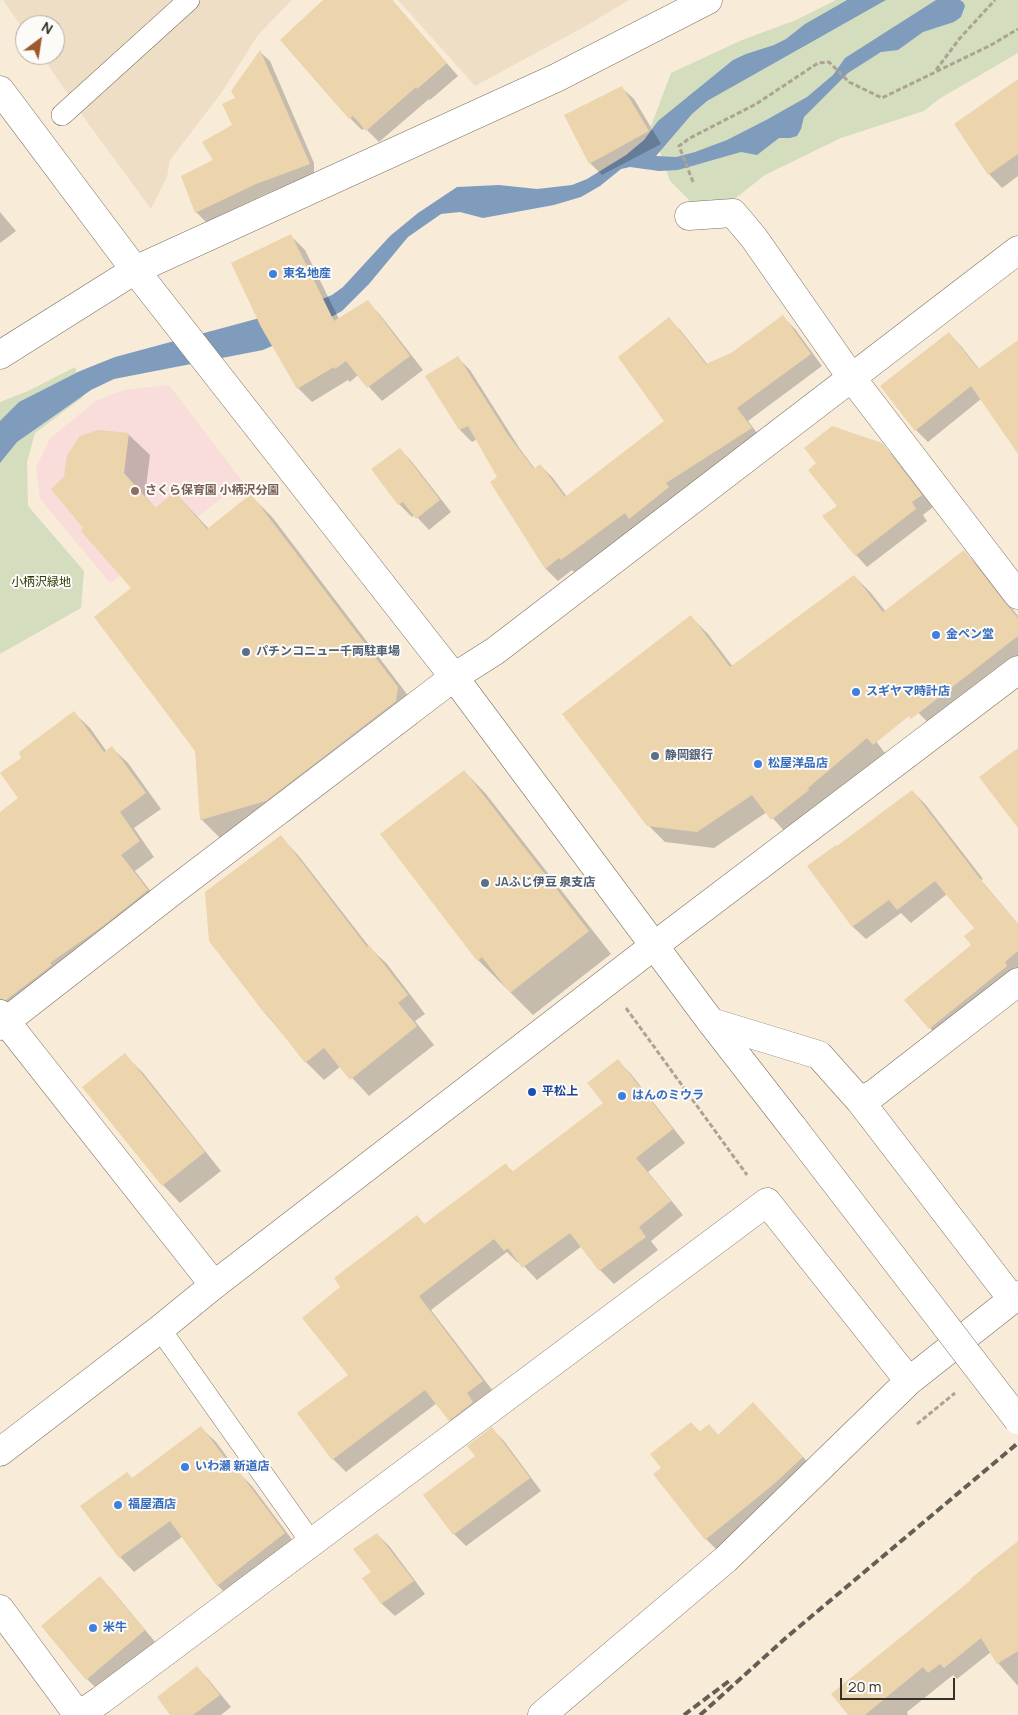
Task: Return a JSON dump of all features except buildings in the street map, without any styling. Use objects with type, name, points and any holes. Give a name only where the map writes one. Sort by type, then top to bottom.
[{"type":"street","points":[[0,355],[135,270],[556,78],[708,0]]},
{"type":"street","points":[[0,90],[135,270],[454,677],[711,1022],[1018,1420]]},
{"type":"street","points":[[689,216],[733,214],[754,238],[851,377],[1018,595]]},
{"type":"street","points":[[214,1285],[2,1020],[454,677],[495,651],[1018,250]]},
{"type":"street","points":[[0,1452],[655,945],[1018,670]]},
{"type":"street","points":[[860,1100],[876,1093],[1018,982]]},
{"type":"street","points":[[542,1715],[726,1559],[909,1381],[1015,1297],[860,1100],[819,1055],[711,1022]]},
{"type":"street","points":[[0,1609],[79,1715],[767,1202],[909,1381]]},
{"type":"lane","points":[[62,115],[189,0]]},
{"type":"lane","points":[[160,1329],[311,1542]]},
{"type":"path","points":[[935,71],[960,38],[995,0]]},
{"type":"path","points":[[688,169],[679,146],[690,138],[756,104],[818,63],[829,62],[849,82],[882,98],[990,45],[1018,29]]},
{"type":"path","points":[[626,1008],[767,1202]]},
{"type":"shaded area","points":[[3,0],[292,0],[258,35],[222,92],[170,160],[167,177],[151,209],[48,65],[65,65],[65,15],[15,15],[15,17]]},
{"type":"shaded area","points":[[398,0],[629,0],[584,27],[475,86]]},
{"type":"shaded area","name":"さくら保育園 小柄沢分園","points":[[169,385],[243,482],[110,583],[40,499],[36,468],[50,438],[96,401],[123,390]]},
{"type":"green space","points":[[836,0],[1018,0],[1018,53],[939,99],[924,111],[841,138],[765,175],[714,215],[706,217],[670,181],[651,126],[671,73],[742,40],[796,20]]},
{"type":"green space","name":"小柄沢緑地","points":[[75,367],[83,397],[35,433],[27,462],[28,506],[84,571],[81,608],[0,654],[0,402],[28,391]]},
{"type":"water","points":[[847,0],[886,0],[707,101],[692,114],[656,156],[676,157],[695,152],[727,140],[768,119],[807,97],[833,75],[845,58],[936,0],[960,0],[965,6],[961,17],[954,22],[923,32],[898,50],[881,52],[848,73],[804,117],[797,136],[779,138],[757,155],[741,152],[678,170],[659,171],[630,167],[621,169],[600,186],[581,197],[554,205],[483,218],[460,212],[441,214],[408,237],[369,284],[342,311],[304,332],[263,350],[114,379],[91,390],[17,442],[0,463],[0,421],[19,402],[80,371],[115,357],[308,305],[332,295],[343,287],[390,236],[418,213],[457,187],[499,185],[537,189],[572,185],[587,179],[626,155],[644,140],[658,121],[733,60],[786,39],[805,24]]},
{"type":"railway","points":[[700,1715],[788,1636],[1018,1443]]},
{"type":"railway","points":[[684,1715],[729,1681]]},
{"type":"place","name":"東名地産","points":[[273,274]]},
{"type":"place","name":"さくら保育園 小柄沢分園","points":[[135,491]]},
{"type":"place","name":"金ペン堂","points":[[936,635]]},
{"type":"place","name":"パチンコニュー千両駐車場","points":[[246,652]]},
{"type":"place","name":"スギヤマ時計店","points":[[856,692]]},
{"type":"place","name":"静岡銀行","points":[[655,756]]},
{"type":"place","name":"松屋洋品店","points":[[758,764]]},
{"type":"place","name":"JAふじ伊豆 泉支店","points":[[485,883]]},
{"type":"place","name":"平松上","points":[[532,1092]]},
{"type":"place","name":"はんのミウラ","points":[[622,1096]]},
{"type":"place","name":"いわ瀬 新道店","points":[[185,1467]]},
{"type":"place","name":"福屋酒店","points":[[118,1505]]},
{"type":"place","name":"米牛","points":[[93,1628]]}]
